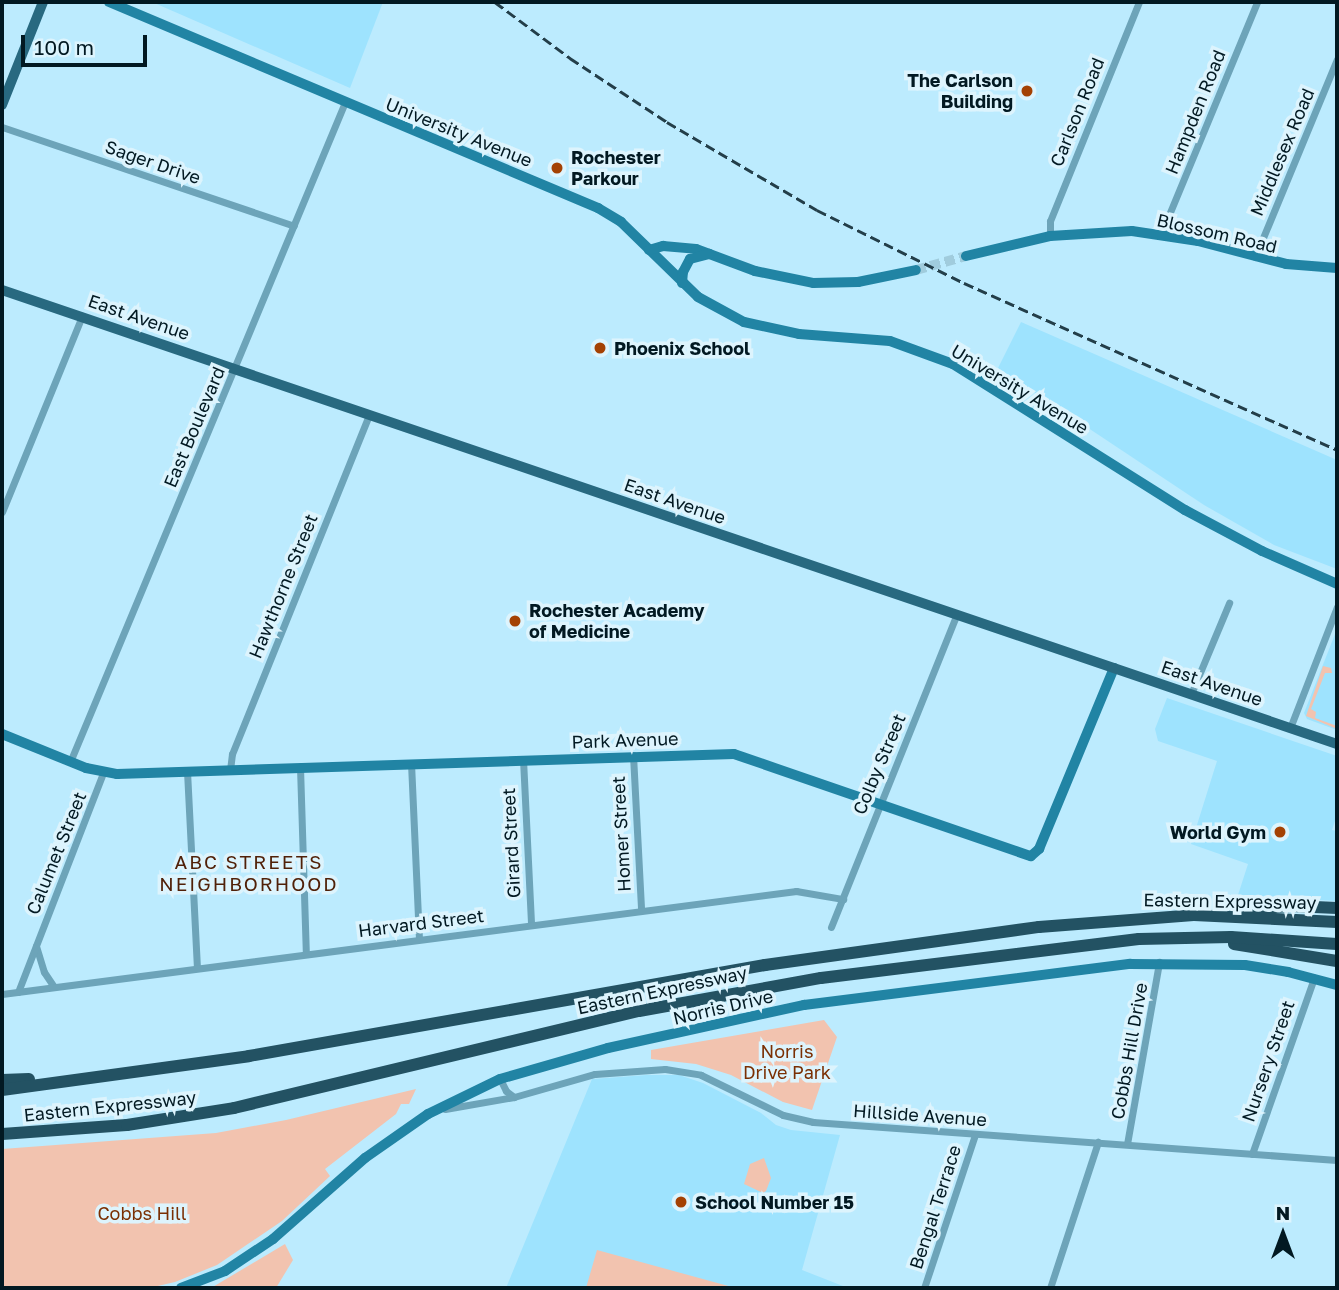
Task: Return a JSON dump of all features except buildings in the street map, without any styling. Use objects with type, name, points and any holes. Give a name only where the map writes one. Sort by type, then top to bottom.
[{"type":"highway","points":[[1147,916],[1283,906],[1337,908]]},
{"type":"highway","name":"Eastern Expressway","points":[[2,1090],[310,1046],[785,961],[1040,926],[1147,916],[1240,915],[1337,922]]},
{"type":"highway","points":[[1185,937],[1337,961]]},
{"type":"highway","name":"Eastern Expressway","points":[[2,1135],[135,1124],[257,1104],[624,1014],[752,989],[1063,946],[1185,937],[1337,944]]},
{"type":"highway","points":[[2,1080],[127,1073]]},
{"type":"main road","points":[[2,105],[43,2]]},
{"type":"main road","name":"East Avenue","points":[[2,290],[1337,744]]},
{"type":"street","name":"University Avenue","points":[[109,2],[598,208],[621,222],[682,282],[722,312],[744,322],[799,334],[890,341],[931,354],[975,375],[1185,510],[1262,551],[1337,584]]},
{"type":"street","name":"Carlson Road","points":[[1050,236],[1050,221],[1139,2]]},
{"type":"street","name":"Hampden Road","points":[[1161,234],[1257,2]]},
{"type":"street","name":"Middlesex Road","points":[[1255,257],[1337,59]]},
{"type":"street","name":"East Boulevard","points":[[70,762],[345,102]]},
{"type":"street","name":"Sager Drive","points":[[2,127],[294,226]]},
{"type":"street","name":"Blossom Road","points":[[966,256],[1050,236],[1107,231],[1161,234],[1286,264],[1337,268]]},
{"type":"street","points":[[649,250],[681,246],[755,271],[813,283],[858,282],[916,270]]},
{"type":"street","points":[[682,282],[683,272],[690,260],[710,254]]},
{"type":"street","points":[[2,512],[82,316]]},
{"type":"street","name":"Hawthorne Street","points":[[230,769],[233,751],[369,415]]},
{"type":"street","points":[[1191,694],[1229,603]]},
{"type":"street","points":[[1290,728],[1337,607]]},
{"type":"street","name":"Colby Street","points":[[831,926],[957,614]]},
{"type":"street","name":"Park Avenue","points":[[2,734],[103,773],[633,755],[740,755],[1018,854],[1033,856],[1039,849],[1114,668]]},
{"type":"street","name":"Homer Street","points":[[633,755],[641,910]]},
{"type":"street","name":"Girard Street","points":[[523,759],[531,925]]},
{"type":"street","points":[[411,763],[419,939]]},
{"type":"street","points":[[300,767],[306,953]]},
{"type":"street","points":[[187,771],[197,968]]},
{"type":"street","name":"Calumet Street","points":[[18,992],[103,773]]},
{"type":"street","name":"Harvard Street","points":[[2,994],[796,891],[843,899]]},
{"type":"street","points":[[36,945],[44,972],[54,987]]},
{"type":"street","name":"Norris Drive","points":[[181,1288],[225,1270],[273,1239],[365,1158],[428,1114],[500,1079],[608,1048],[804,1005],[1159,962],[1245,965],[1337,985]]},
{"type":"street","name":"Cobbs Hill Drive","points":[[1127,1144],[1159,962]]},
{"type":"street","name":"Nursery Street","points":[[1252,1154],[1314,978]]},
{"type":"street","name":"Hillside Avenue","points":[[428,1114],[514,1097],[595,1074],[665,1069],[701,1075],[795,1119],[975,1135],[1337,1160]]},
{"type":"street","points":[[500,1079],[506,1091],[514,1097]]},
{"type":"street","name":"Bengal Terrace","points":[[924,1288],[975,1135]]},
{"type":"street","points":[[1050,1288],[1098,1142]]},
{"type":"shaded area","points":[[152,2],[383,2],[350,88]]},
{"type":"shaded area","points":[[1021,322],[1337,460],[1337,569],[1274,545],[1204,505],[998,368]]},
{"type":"shaded area","points":[[1337,629],[1337,730],[1307,719],[1304,713]]},
{"type":"shaded area","points":[[1167,698],[1337,756],[1337,815],[1332,830],[1337,831],[1337,901],[1238,895],[1248,864],[1191,844],[1217,761],[1158,741],[1155,729]]},
{"type":"shaded area","name":"School Number 15","points":[[679,1075],[703,1083],[761,1113],[776,1125],[791,1130],[840,1135],[802,1270],[848,1288],[506,1288],[592,1079]]},
{"type":"green space","points":[[1323,666],[1331,668],[1332,673],[1325,673],[1311,709],[1316,712],[1315,718],[1337,726],[1337,729],[1306,716]]},
{"type":"green space","name":"Norris Drive Park","points":[[824,1020],[837,1037],[812,1110],[783,1102],[731,1075],[696,1064],[651,1059],[651,1050]]},
{"type":"green space","name":"Cobbs Hill","points":[[416,1089],[409,1104],[401,1104],[396,1114],[325,1169],[330,1176],[282,1221],[217,1265],[175,1282],[149,1288],[2,1288],[2,1149],[216,1133],[286,1120]]},
{"type":"green space","points":[[764,1158],[771,1178],[763,1193],[744,1184],[750,1164]]},
{"type":"green space","points":[[285,1244],[293,1260],[276,1288],[211,1288]]},
{"type":"green space","points":[[597,1250],[732,1287],[732,1288],[586,1288]]},
{"type":"tunnel","points":[[916,270],[966,256]]},
{"type":"railway","points":[[495,2],[570,58],[667,122],[817,210],[964,283],[1337,450]]},
{"type":"place","name":"The Carlson Building","points":[[1027,91]]},
{"type":"place","name":"Rochester Parkour","points":[[557,168]]},
{"type":"place","name":"Phoenix School","points":[[600,348]]},
{"type":"place","name":"Rochester Academy of Medicine","points":[[515,621]]},
{"type":"place","name":"World Gym","points":[[1280,832]]},
{"type":"place","name":"School Number 15","points":[[681,1202]]},
{"type":"district","name":"ABC STREETS NEIGHBORHOOD","points":[[249,873]]}]
